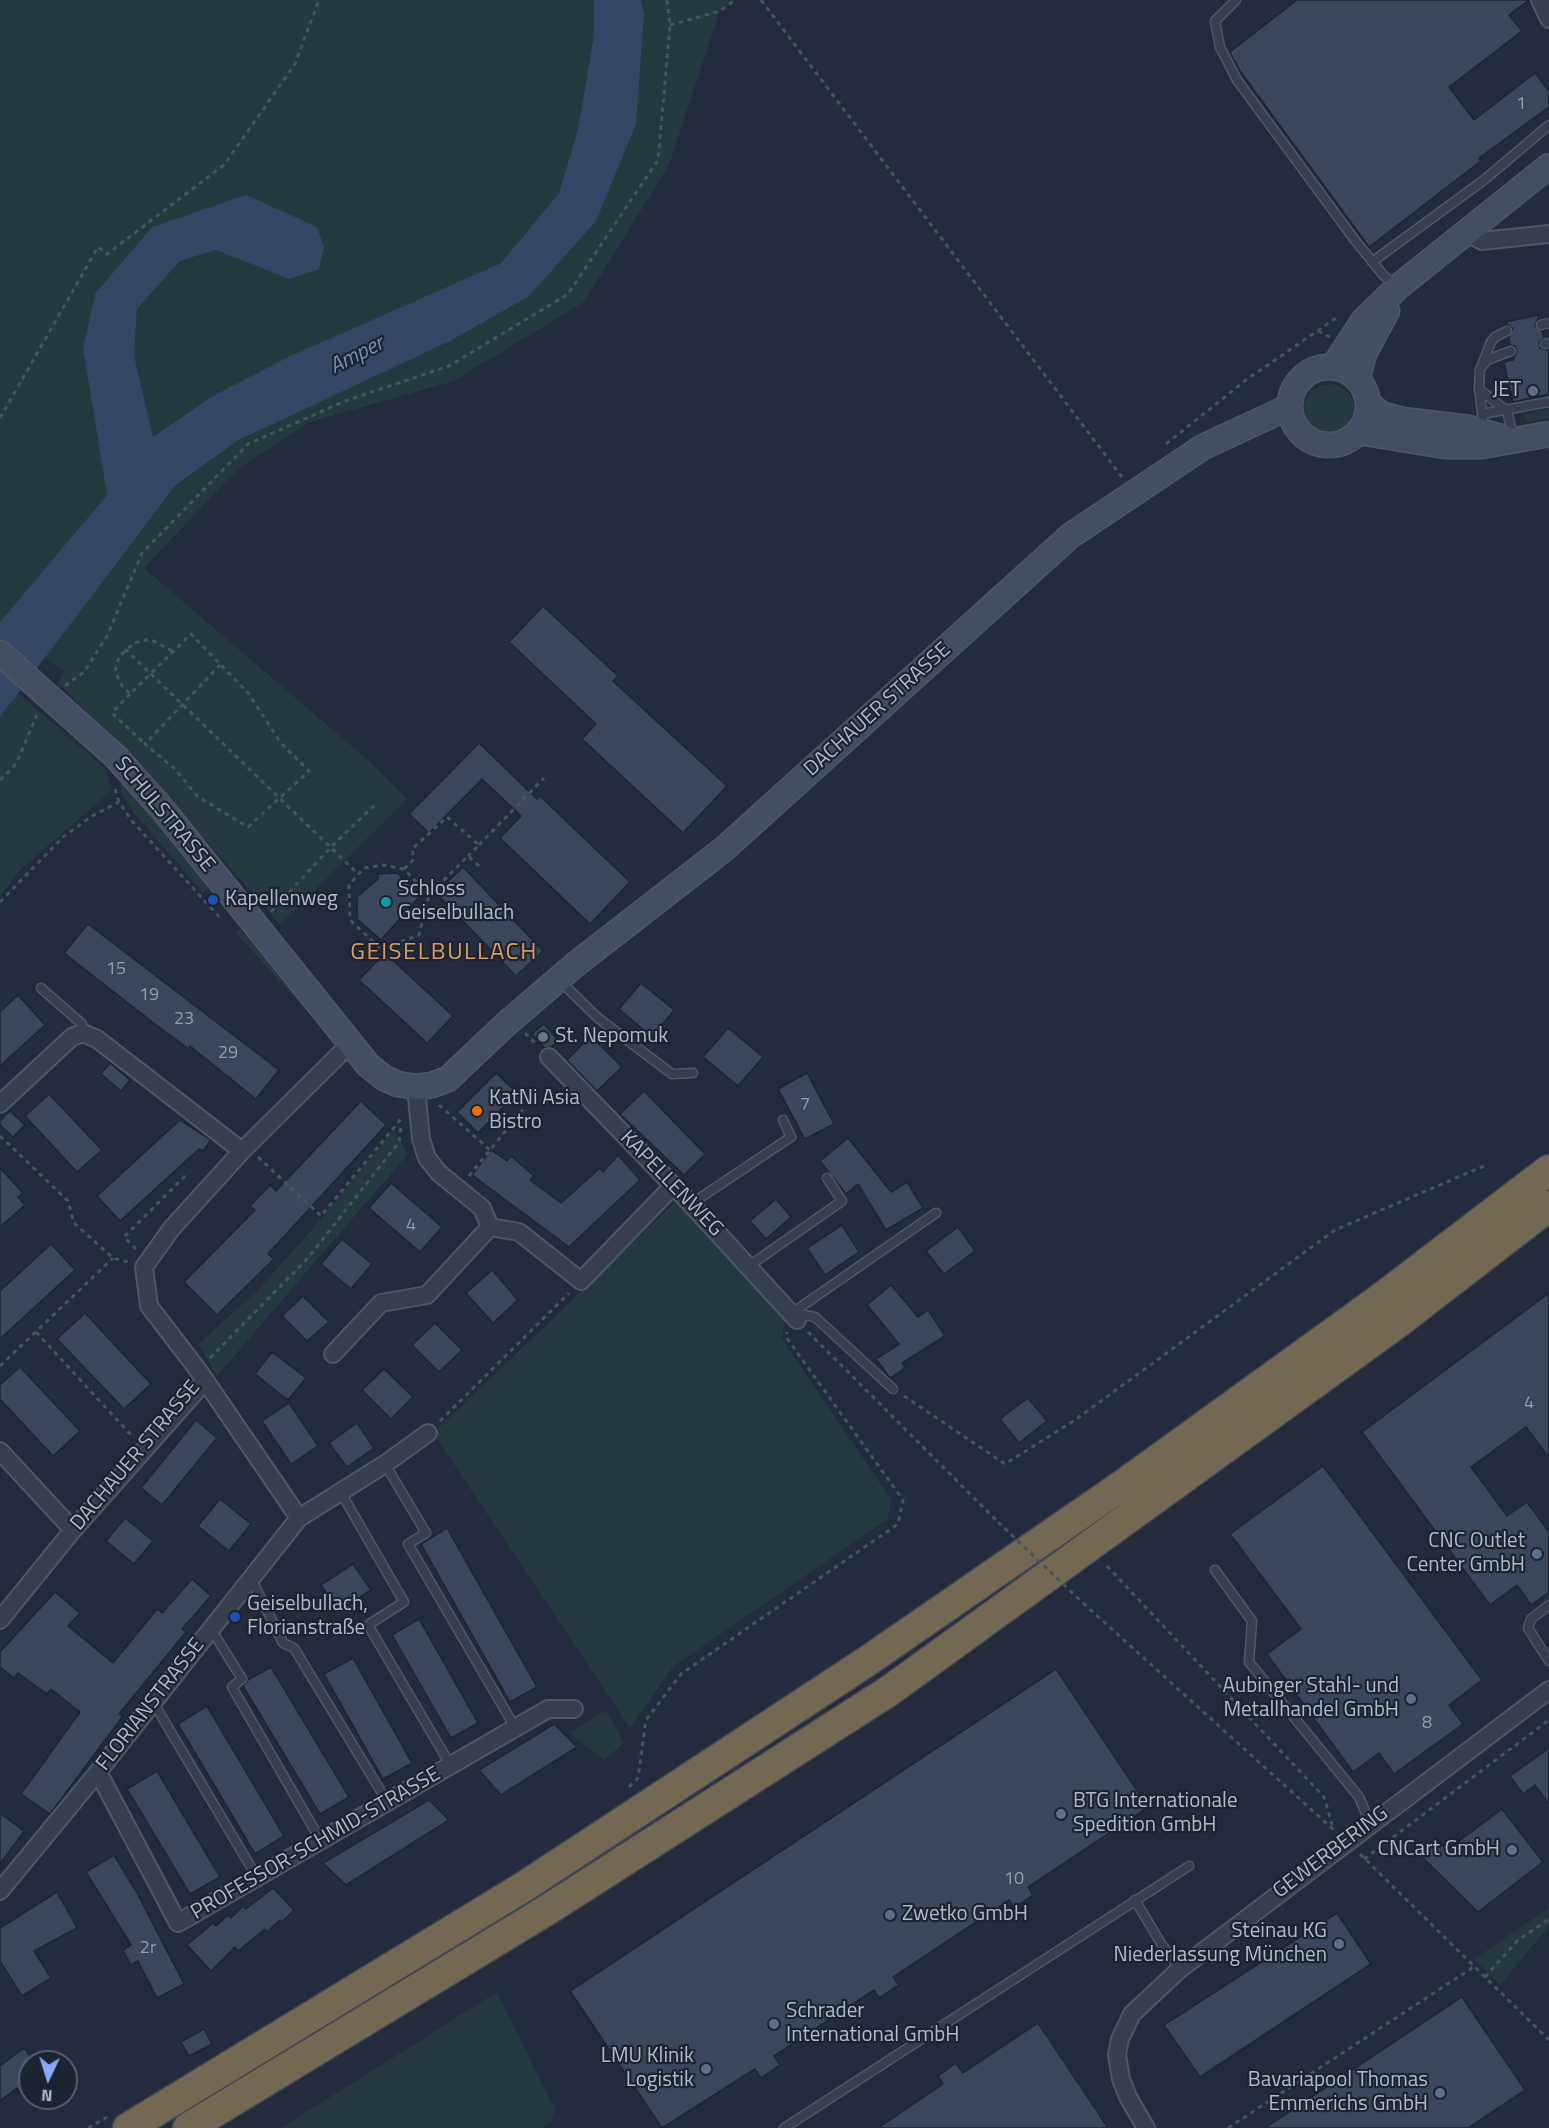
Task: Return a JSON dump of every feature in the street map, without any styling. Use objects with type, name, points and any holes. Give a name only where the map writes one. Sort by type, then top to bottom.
[{"type":"highway","points":[[128,2128],[525,1886],[866,1662],[1124,1484],[1380,1299],[1549,1170]]},
{"type":"highway","points":[[188,2128],[544,1912],[889,1691],[1396,1324],[1549,1206]]},
{"type":"street","points":[[1539,0],[1549,19]]},
{"type":"street","points":[[1333,367],[1363,321],[1398,287],[1549,166]]},
{"type":"street","points":[[1467,233],[1482,241],[1549,234]]},
{"type":"street","points":[[1357,379],[1364,354],[1398,287]]},
{"type":"street","points":[[1333,367],[1350,373],[1357,379],[1365,390],[1368,404],[1368,414],[1359,432],[1337,445],[1325,446],[1307,439],[1292,416],[1291,394],[1297,382],[1307,373],[1319,368],[1333,367]]},
{"type":"street","points":[[1368,404],[1381,414],[1403,420],[1484,423],[1514,441]]},
{"type":"street","name":"DACHAUER STRASSE","points":[[448,1079],[558,979],[724,849],[1070,536],[1134,491],[1203,447],[1292,416]]},
{"type":"street","points":[[1359,432],[1445,446],[1482,446],[1549,434]]},
{"type":"street","name":"SCHULSTRASSE","points":[[0,653],[116,757],[164,811],[368,1065],[384,1078],[398,1084],[416,1087],[448,1079]]},
{"type":"street","points":[[0,1104],[72,1037],[83,1033],[97,1039],[245,1149]]},
{"type":"street","points":[[146,1264],[172,1228],[245,1149],[350,1044]]},
{"type":"street","name":"KAPELLENWEG","points":[[549,1057],[691,1204],[794,1317]]},
{"type":"street","points":[[416,1087],[421,1139],[428,1158],[439,1173],[482,1208],[490,1227]]},
{"type":"street","points":[[490,1227],[519,1232],[581,1281],[673,1186]]},
{"type":"street","points":[[333,1354],[381,1303],[426,1295],[490,1227]]},
{"type":"street","name":"DACHAUER STRASSE","points":[[0,1620],[73,1530],[144,1450],[202,1375],[149,1306],[146,1264]]},
{"type":"street","points":[[202,1375],[299,1518]]},
{"type":"street","name":"FLORIANSTRASSE","points":[[0,1891],[98,1772],[299,1518],[340,1490],[385,1464],[428,1433]]},
{"type":"street","points":[[0,1451],[73,1530]]},
{"type":"street","name":"GEWERBERING","points":[[1146,2128],[1121,2079],[1117,2055],[1120,2039],[1132,2014],[1180,1969],[1340,1835],[1370,1823],[1549,1690]]},
{"type":"street","name":"PROFESSOR-SCHMID-STRASSE","points":[[98,1772],[178,1923],[258,1879],[549,1709],[574,1708]]},
{"type":"lane","points":[[1236,0],[1215,21],[1220,48],[1237,80],[1372,262],[1398,287]]},
{"type":"lane","points":[[1372,262],[1484,180],[1549,125]]},
{"type":"lane","points":[[1507,332],[1495,337],[1491,342],[1480,369],[1479,389],[1484,423],[1508,411],[1549,402]]},
{"type":"lane","points":[[1480,369],[1498,354],[1511,351]]},
{"type":"lane","points":[[1479,389],[1508,411],[1514,441]]},
{"type":"lane","points":[[558,979],[598,1018],[672,1074],[693,1073]]},
{"type":"lane","points":[[41,988],[82,1024],[83,1033]]},
{"type":"lane","points":[[691,1204],[792,1137],[783,1120]]},
{"type":"lane","points":[[749,1266],[842,1201],[827,1178]]},
{"type":"lane","points":[[794,1317],[936,1213]]},
{"type":"lane","points":[[794,1317],[816,1317],[893,1389]]},
{"type":"lane","points":[[385,1464],[426,1533],[408,1544],[516,1729]]},
{"type":"lane","points":[[340,1490],[404,1602],[368,1624],[452,1766]]},
{"type":"lane","points":[[1215,1570],[1252,1621],[1249,1662],[1359,1797],[1370,1823]]},
{"type":"lane","points":[[251,1578],[283,1643],[294,1648],[388,1803]]},
{"type":"lane","points":[[1549,1605],[1530,1619],[1528,1628],[1549,1661]]},
{"type":"lane","points":[[211,1629],[242,1679],[232,1687],[321,1841]]},
{"type":"lane","points":[[153,1702],[258,1879]]},
{"type":"lane","points":[[784,2128],[1189,1866]]},
{"type":"lane","points":[[1135,1900],[1162,1945],[1180,1969]]},
{"type":"path","points":[[0,418],[98,247],[106,254],[224,165],[295,64],[319,0]]},
{"type":"path","points":[[60,690],[84,672],[107,636],[142,553],[248,444],[345,401],[449,366],[568,294],[658,160],[670,26],[667,0]]},
{"type":"path","points":[[670,26],[720,11],[735,0]]},
{"type":"path","points":[[761,0],[1134,491]]},
{"type":"path","points":[[1158,450],[1246,380],[1343,313]]},
{"type":"path","points":[[191,634],[248,693],[281,743],[309,771],[248,827],[197,796],[175,769],[112,713],[172,651],[191,634]]},
{"type":"path","points":[[130,694],[122,686],[116,671],[119,657],[125,649],[134,643],[150,639],[172,651]]},
{"type":"path","points":[[125,649],[357,873]]},
{"type":"path","points":[[145,744],[220,665]]},
{"type":"path","points":[[0,780],[15,764],[38,712]]},
{"type":"path","points":[[429,895],[404,869],[384,865],[364,868],[357,873],[349,885],[350,920],[381,949],[419,935],[429,895],[544,778]]},
{"type":"path","points":[[0,902],[63,837],[92,816],[119,802]]},
{"type":"path","points":[[267,915],[331,847],[378,802]]},
{"type":"path","points":[[404,869],[414,859],[412,849],[447,817],[479,845]]},
{"type":"path","points":[[468,856],[479,866]]},
{"type":"path","points":[[521,1029],[549,1057]]},
{"type":"path","points":[[437,1104],[490,1150]]},
{"type":"path","points":[[458,1189],[525,1107]]},
{"type":"path","points":[[245,1149],[321,1216],[403,1118]]},
{"type":"path","points":[[0,1136],[68,1201],[74,1223],[113,1258],[146,1264]]},
{"type":"path","points":[[202,1375],[308,1258],[399,1142]]},
{"type":"path","points":[[893,1389],[1005,1464],[1075,1420],[1335,1230],[1484,1166]]},
{"type":"path","points":[[146,1264],[124,1236],[187,1174]]},
{"type":"path","points":[[0,1366],[113,1258]]},
{"type":"path","points":[[428,1433],[581,1281]]},
{"type":"path","points":[[626,1791],[638,1778],[646,1720],[681,1674],[898,1524],[903,1500],[786,1337],[794,1317],[998,1522],[1083,1603],[1365,1858],[1549,2040]]},
{"type":"path","points":[[36,1332],[144,1450]]},
{"type":"path","points":[[1107,1566],[1324,1797],[1340,1835]]},
{"type":"path","points":[[1365,1858],[1549,1720]]},
{"type":"path","points":[[1485,1977],[1518,1940],[1549,1919]]},
{"type":"path","points":[[1228,2128],[1475,1966]]},
{"type":"green space","points":[[0,0],[594,0],[594,34],[578,129],[559,193],[501,263],[288,357],[211,397],[153,438],[134,355],[137,309],[180,261],[216,250],[289,279],[246,195],[83,349],[107,495],[0,622]]},
{"type":"green space","points":[[641,0],[735,0],[720,11],[669,165],[584,302],[454,381],[310,422],[239,468],[144,568],[368,760],[407,799],[280,925],[134,758],[57,683],[65,672],[44,657],[175,486],[237,441],[450,341],[528,297],[644,14]]},
{"type":"green space","points":[[1324,384],[1334,384],[1347,391],[1354,404],[1354,414],[1347,427],[1334,434],[1324,434],[1315,430],[1308,423],[1304,414],[1304,404],[1308,395],[1315,388]]},
{"type":"green space","points":[[1549,409],[1549,418],[1527,422],[1525,418],[1527,414]]},
{"type":"green space","points":[[18,693],[106,769],[112,790],[20,870],[0,897],[0,717]]},
{"type":"green space","points":[[120,775],[190,858],[210,888],[203,893],[135,814],[121,794]]},
{"type":"green space","points":[[240,929],[324,1025],[322,1028],[236,933]]},
{"type":"green space","points":[[394,1129],[408,1154],[217,1376],[198,1344],[257,1291],[321,1219]]},
{"type":"green space","points":[[677,1200],[785,1316],[782,1339],[891,1499],[888,1519],[674,1666],[630,1728],[433,1433]]},
{"type":"green space","points":[[606,1710],[624,1743],[604,1760],[569,1733]]},
{"type":"green space","points":[[1549,1908],[1549,1926],[1500,1985],[1474,1959]]},
{"type":"green space","points":[[497,1992],[555,2109],[551,2122],[541,2128],[281,2128]]},
{"type":"water","name":"Amper","points":[[594,0],[641,0],[644,14],[636,124],[596,221],[528,297],[450,341],[237,441],[175,486],[0,717],[0,622],[107,495],[83,349],[95,294],[152,227],[246,195],[317,227],[324,247],[319,269],[289,279],[216,250],[180,261],[137,309],[134,355],[153,437],[211,397],[288,357],[501,263],[559,193],[578,129],[594,34]]},
{"type":"building","points":[[1297,0],[1529,0],[1509,15],[1522,31],[1449,87],[1474,120],[1535,73],[1549,91],[1549,107],[1479,158],[1481,161],[1369,247],[1240,71],[1230,52]]},
{"type":"building","points":[[1539,315],[1535,326],[1542,331],[1544,338],[1539,342],[1540,348],[1549,351],[1549,394],[1513,402],[1504,362],[1513,360],[1517,351],[1515,346],[1510,345],[1509,337],[1513,329],[1505,322]]},
{"type":"building","points":[[543,606],[618,676],[613,681],[727,786],[683,833],[582,739],[596,724],[509,642]]},
{"type":"building","points":[[479,743],[537,799],[540,796],[630,882],[590,924],[500,838],[521,816],[482,779],[429,833],[409,814]]},
{"type":"building","points":[[463,867],[543,951],[516,976],[436,893]]},
{"type":"building","name":"Schloss Geiselbullach","points":[[397,873],[421,895],[381,940],[357,919],[357,897],[378,879],[378,874]]},
{"type":"building","points":[[88,924],[279,1070],[256,1099],[190,1046],[189,1049],[64,953]]},
{"type":"building","points":[[385,953],[453,1016],[427,1043],[359,980]]},
{"type":"building","points":[[641,983],[674,1010],[652,1037],[619,1009]]},
{"type":"building","points":[[18,995],[45,1025],[0,1066],[0,1012]]},
{"type":"building","points":[[544,1024],[559,1041],[551,1047],[545,1048],[532,1034]]},
{"type":"building","points":[[728,1028],[763,1057],[738,1086],[703,1057]]},
{"type":"building","points":[[591,1036],[622,1067],[597,1091],[567,1060]]},
{"type":"building","points":[[110,1063],[130,1080],[121,1091],[101,1074]]},
{"type":"building","points":[[496,1073],[517,1093],[478,1133],[457,1112]]},
{"type":"building","points":[[807,1073],[834,1124],[805,1139],[778,1089]]},
{"type":"building","points":[[644,1091],[705,1154],[684,1175],[620,1114]]},
{"type":"building","points":[[49,1094],[102,1150],[77,1172],[25,1116]]},
{"type":"building","points":[[361,1101],[386,1125],[268,1254],[274,1259],[217,1315],[184,1282],[255,1210],[250,1206],[270,1185],[276,1191]]},
{"type":"building","points":[[10,1111],[25,1125],[13,1137],[0,1125],[0,1121]]},
{"type":"building","points":[[180,1120],[211,1140],[203,1151],[199,1149],[120,1221],[97,1196]]},
{"type":"building","points":[[848,1138],[891,1192],[907,1182],[923,1208],[886,1230],[858,1184],[846,1194],[820,1161]]},
{"type":"building","points":[[491,1150],[507,1161],[511,1156],[534,1176],[530,1180],[561,1203],[600,1168],[603,1172],[618,1155],[640,1180],[569,1247],[472,1175]]},
{"type":"building","points":[[0,1168],[23,1193],[18,1197],[25,1205],[0,1227]]},
{"type":"building","points":[[391,1183],[442,1227],[420,1252],[369,1208]]},
{"type":"building","points":[[776,1199],[791,1217],[766,1239],[750,1221]]},
{"type":"building","points":[[842,1225],[859,1252],[825,1275],[807,1248]]},
{"type":"building","points":[[958,1227],[975,1251],[944,1274],[926,1251]]},
{"type":"building","points":[[342,1239],[372,1264],[351,1289],[321,1264]]},
{"type":"building","points":[[51,1244],[75,1270],[0,1339],[0,1291]]},
{"type":"building","points":[[492,1270],[518,1300],[493,1323],[466,1293]]},
{"type":"building","points":[[891,1285],[918,1317],[928,1310],[945,1336],[902,1363],[905,1368],[890,1378],[876,1359],[899,1344],[867,1305]]},
{"type":"building","points":[[1549,1293],[1549,1458],[1526,1427],[1471,1467],[1507,1516],[1527,1502],[1549,1532],[1549,1592],[1531,1605],[1517,1585],[1490,1605],[1362,1432]]},
{"type":"building","points":[[303,1296],[329,1322],[307,1341],[282,1316]]},
{"type":"building","points":[[85,1313],[151,1384],[124,1409],[57,1339]]},
{"type":"building","points":[[435,1323],[462,1350],[439,1372],[412,1345]]},
{"type":"building","points":[[272,1352],[306,1378],[288,1400],[255,1374]]},
{"type":"building","points":[[20,1367],[80,1431],[53,1456],[0,1399],[0,1385]]},
{"type":"building","points":[[384,1369],[413,1397],[391,1419],[362,1390]]},
{"type":"building","points":[[1028,1398],[1047,1421],[1019,1443],[1000,1419]]},
{"type":"building","points":[[289,1403],[318,1446],[291,1464],[262,1421]]},
{"type":"building","points":[[196,1420],[217,1438],[162,1505],[141,1488]]},
{"type":"building","points":[[357,1423],[374,1448],[347,1467],[329,1443]]},
{"type":"building","points":[[1323,1466],[1482,1680],[1449,1705],[1463,1724],[1394,1774],[1379,1753],[1353,1772],[1267,1654],[1301,1629],[1230,1534]]},
{"type":"building","points":[[220,1499],[251,1524],[229,1551],[198,1526]]},
{"type":"building","points":[[125,1518],[153,1541],[134,1564],[106,1541]]},
{"type":"building","points":[[447,1528],[537,1687],[510,1702],[421,1544]]},
{"type":"building","points":[[353,1564],[371,1590],[339,1611],[321,1585]]},
{"type":"building","points":[[192,1579],[211,1596],[182,1629],[186,1632],[119,1714],[123,1716],[50,1814],[21,1794],[80,1712],[51,1689],[47,1694],[18,1673],[14,1678],[0,1667],[0,1652],[55,1592],[80,1613],[68,1626],[113,1663],[157,1609],[162,1613]]},
{"type":"building","points":[[419,1619],[478,1723],[451,1738],[392,1635]]},
{"type":"building","points":[[353,1658],[412,1763],[383,1779],[324,1674]]},
{"type":"building","points":[[271,1667],[349,1797],[320,1814],[243,1686],[248,1680]]},
{"type":"building","points":[[1056,1669],[1148,1807],[1028,1887],[1033,1895],[1014,1908],[1009,1900],[893,1977],[899,1985],[879,1998],[874,1990],[774,2056],[780,2065],[761,2078],[755,2069],[662,2128],[570,1991]]},
{"type":"building","points":[[207,1706],[284,1836],[255,1854],[178,1724]]},
{"type":"building","points":[[554,1724],[577,1747],[501,1795],[479,1770]]},
{"type":"building","points":[[1549,1748],[1549,1804],[1535,1785],[1523,1794],[1510,1776]]},
{"type":"building","points":[[157,1771],[220,1877],[190,1894],[127,1789]]},
{"type":"building","points":[[429,1800],[449,1820],[346,1885],[323,1863]]},
{"type":"building","points":[[1502,1809],[1543,1862],[1478,1912],[1417,1852],[1436,1838],[1447,1850]]},
{"type":"building","points":[[0,1813],[24,1831],[0,1864]]},
{"type":"building","points":[[114,1855],[137,1893],[184,1984],[157,1998],[138,1961],[131,1965],[123,1950],[131,1945],[86,1872]]},
{"type":"building","points":[[273,1888],[294,1910],[282,1922],[280,1920],[267,1932],[265,1929],[238,1951],[235,1947],[211,1971],[187,1945],[213,1923],[216,1926],[228,1915],[231,1918],[243,1906],[246,1909]]},
{"type":"building","points":[[57,1892],[77,1928],[34,1951],[51,1978],[22,1996],[0,1961],[0,1928]]},
{"type":"building","points":[[1337,1913],[1371,1964],[1200,2077],[1164,2025]]},
{"type":"building","points":[[1462,1997],[1525,2090],[1468,2128],[1265,2128]]},
{"type":"building","points":[[1038,2023],[1108,2128],[878,2128],[943,2084],[938,2076],[956,2063],[963,2073]]},
{"type":"building","points":[[204,2029],[212,2044],[189,2056],[181,2042]]},
{"type":"building","points":[[18,2052],[18,2089],[0,2101],[0,2066]]},
{"type":"place","name":"JET","points":[[1533,391]]},
{"type":"place","name":"Kapellenweg","points":[[213,900]]},
{"type":"place","name":"Schloss Geiselbullach","points":[[386,902]]},
{"type":"place","name":"St. Nepomuk","points":[[543,1037]]},
{"type":"place","name":"KatNi Asia Bistro","points":[[477,1111]]},
{"type":"place","name":"CNC Outlet Center GmbH","points":[[1537,1554]]},
{"type":"place","name":"Geiselbullach, Florianstraße","points":[[235,1617]]},
{"type":"place","name":"Aubinger Stahl- und Metallhandel GmbH","points":[[1411,1699]]},
{"type":"place","name":"BTG Internationale Spedition GmbH","points":[[1061,1814]]},
{"type":"place","name":"CNCart GmbH","points":[[1512,1850]]},
{"type":"place","name":"Zwetko GmbH","points":[[890,1915]]},
{"type":"place","name":"Steinau KG Niederlassung München","points":[[1339,1944]]},
{"type":"place","name":"Schrader International GmbH","points":[[774,2024]]},
{"type":"place","name":"LMU Klinik Logistik","points":[[706,2069]]},
{"type":"place","name":"Bavariapool Thomas Emmerichs GmbH","points":[[1440,2093]]},
{"type":"district","name":"GEISELBULLACH","points":[[444,953]]}]
